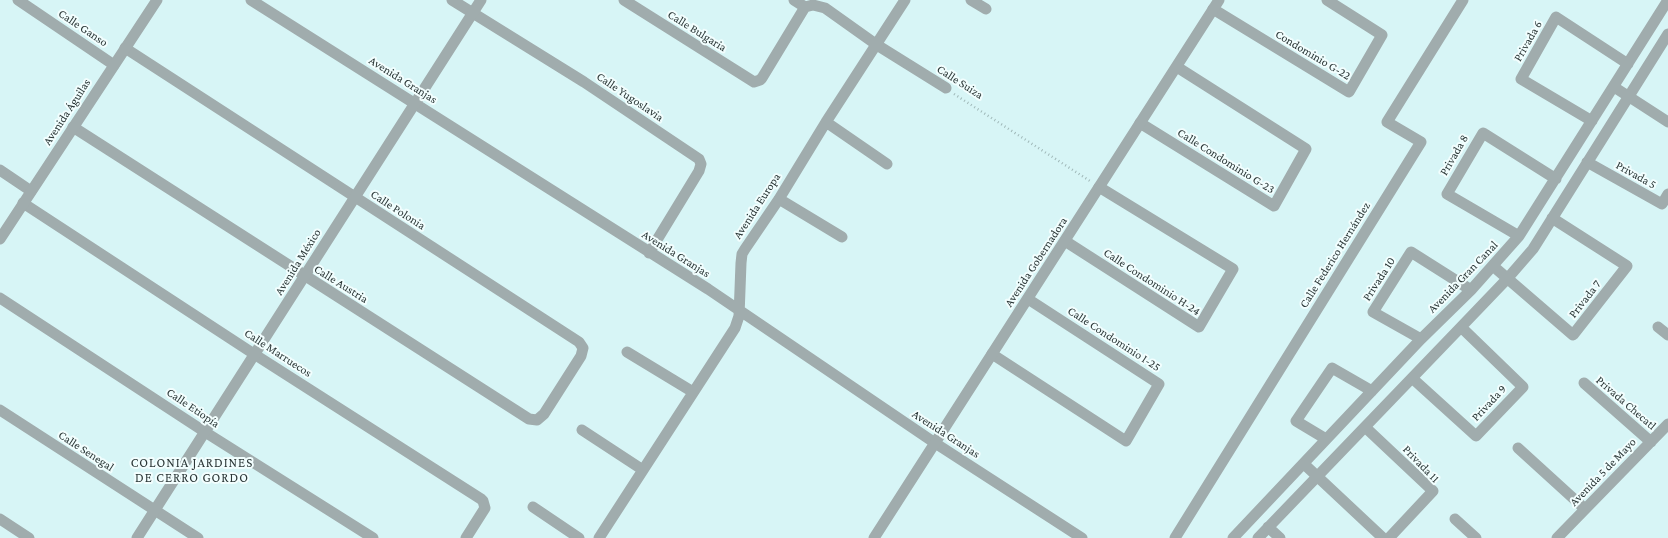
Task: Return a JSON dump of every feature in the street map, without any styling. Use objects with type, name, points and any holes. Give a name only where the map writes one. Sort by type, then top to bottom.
[{"type":"street","name":"Calle Ganso","points":[[18,0],[114,65]]},
{"type":"street","name":"Avenida Águilas","points":[[0,239],[157,0]]},
{"type":"street","name":"Avenida Granjas","points":[[251,0],[415,103],[739,311],[935,443],[1082,538]]},
{"type":"street","name":"Calle Yugoslavia","points":[[452,0],[584,82],[700,161],[701,167],[699,171],[649,253]]},
{"type":"street","name":"Avenida México","points":[[137,538],[481,0]]},
{"type":"street","name":"Calle Bulgaria","points":[[624,0],[750,81],[757,82],[762,78],[805,6]]},
{"type":"street","name":"Calle Suiza","points":[[794,0],[805,6],[813,5],[826,8],[877,44],[946,88]]},
{"type":"street","name":"Avenida Europa","points":[[599,538],[735,328],[739,311],[742,254],[779,199],[826,122],[905,0]]},
{"type":"street","points":[[971,0],[986,9]]},
{"type":"street","name":"Condominio G-22","points":[[1216,5],[1349,92],[1382,35],[1327,0]]},
{"type":"street","name":"Calle Federico Hernández","points":[[1175,538],[1420,142],[1387,122],[1463,0]]},
{"type":"street","name":"Avenida Gran Canal","points":[[1233,538],[1421,339],[1471,290],[1519,236],[1614,87],[1664,1]]},
{"type":"street","name":"Avenida Gobernadora","points":[[874,538],[1216,5]]},
{"type":"street","name":"Privada 6","points":[[1592,121],[1520,79],[1556,18],[1628,64]]},
{"type":"street","points":[[1258,538],[1507,279],[1532,249],[1629,96],[1664,47],[1668,34]]},
{"type":"street","name":"Calle Polonia","points":[[125,48],[582,345],[582,356],[544,414],[537,420]]},
{"type":"street","name":"Calle Condominio G-23","points":[[1140,123],[1274,206],[1306,149],[1177,67]]},
{"type":"street","points":[[1614,87],[1668,122]]},
{"type":"street","points":[[826,122],[887,164]]},
{"type":"street","name":"Calle Austria","points":[[73,128],[529,419],[537,420]]},
{"type":"street","name":"Privada 8","points":[[1519,236],[1447,194],[1483,132],[1556,179]]},
{"type":"street","name":"Privada 5","points":[[1587,162],[1662,204],[1668,194]]},
{"type":"street","points":[[0,170],[31,191]]},
{"type":"street","name":"Calle Condominio H-24","points":[[1065,241],[1199,327],[1233,269],[1099,187]]},
{"type":"street","points":[[779,199],[842,237]]},
{"type":"street","name":"Calle Marruecos","points":[[23,203],[254,354],[484,501],[485,508],[466,538]]},
{"type":"street","name":"Privada 7","points":[[1493,266],[1573,335],[1628,266],[1552,218]]},
{"type":"street","name":"Privada 10","points":[[1421,339],[1373,312],[1411,252],[1471,290]]},
{"type":"street","name":"Calle Etiopía","points":[[0,298],[205,432],[373,538]]},
{"type":"street","name":"Calle Condominio I-25","points":[[992,354],[1126,441],[1159,384],[1028,299]]},
{"type":"street","name":"Privada 9","points":[[1412,378],[1476,436],[1523,387],[1461,327]]},
{"type":"street","points":[[1658,327],[1668,335]]},
{"type":"street","points":[[627,352],[693,392]]},
{"type":"street","points":[[1326,439],[1296,422],[1332,368],[1372,391]]},
{"type":"street","name":"Privada Checatl","points":[[1584,383],[1651,442]]},
{"type":"street","name":"Calle Senegal","points":[[0,410],[154,511],[198,538]]},
{"type":"street","name":"Avenida 5 de Mayo","points":[[1557,538],[1668,424]]},
{"type":"street","name":"Privada 11","points":[[1365,427],[1433,491],[1389,538]]},
{"type":"street","points":[[582,430],[643,470]]},
{"type":"street","points":[[1518,448],[1585,509]]},
{"type":"street","points":[[1304,464],[1383,538]]},
{"type":"street","points":[[533,507],[579,538]]},
{"type":"street","points":[[0,519],[29,538]]},
{"type":"street","points":[[1456,519],[1476,538]]},
{"type":"street","points":[[1268,527],[1280,538]]},
{"type":"path","name":"Calle Suiza","points":[[946,88],[1099,187]]},
{"type":"district","name":"COLONIA JARDINES DE CERRO GORDO","points":[[192,470]]}]
